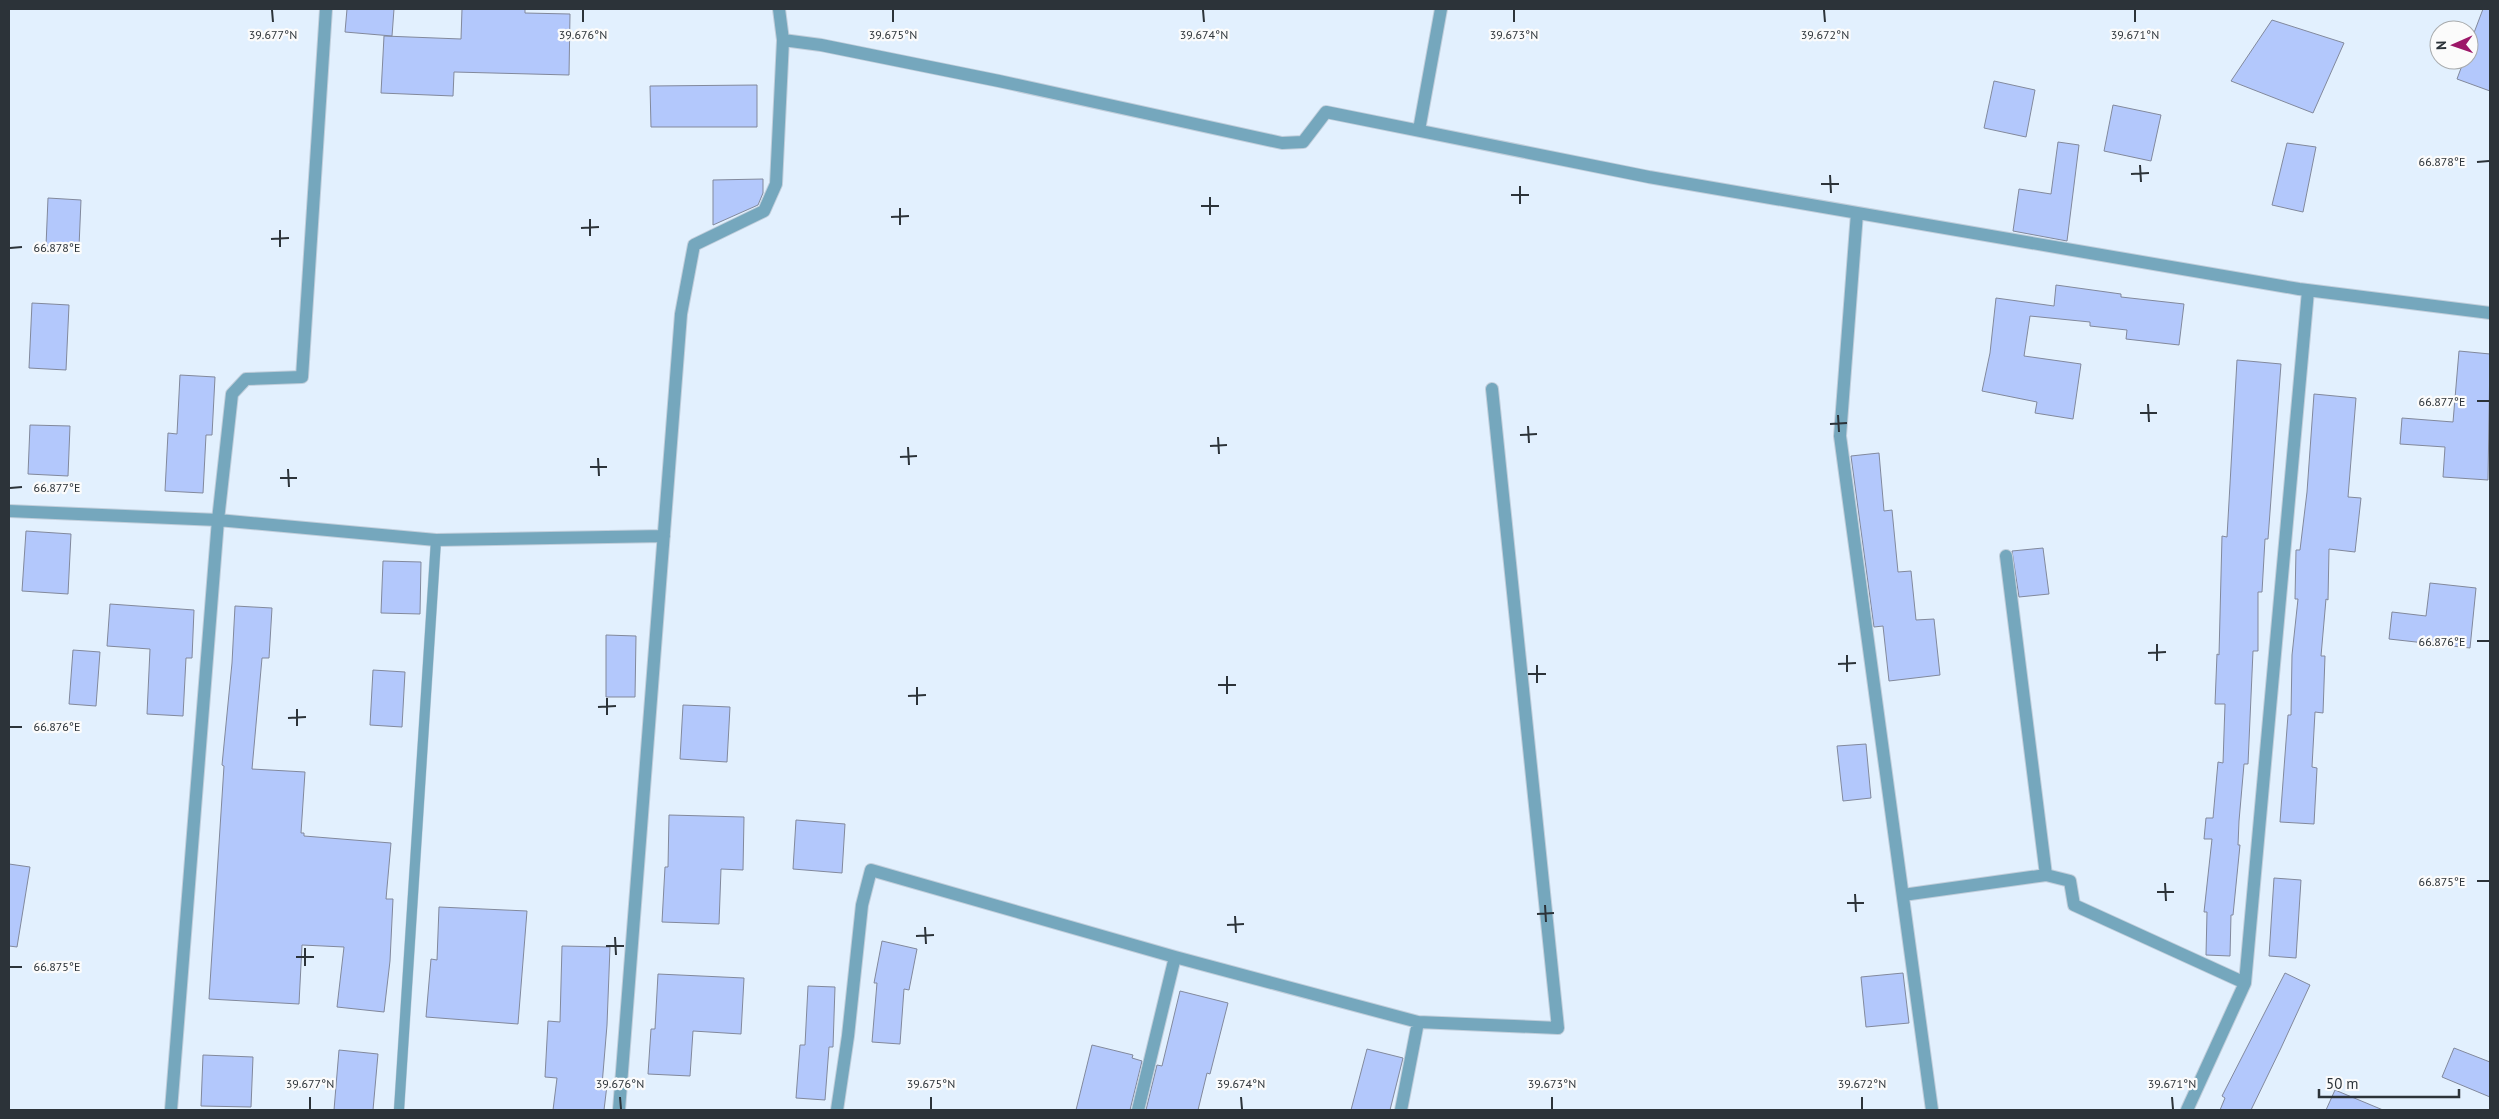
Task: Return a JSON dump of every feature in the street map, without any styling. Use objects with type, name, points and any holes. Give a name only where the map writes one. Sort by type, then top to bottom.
[{"type":"street","points":[[171,1110],[218,520],[232,394],[246,379],[302,377],[326,9]]},
{"type":"street","points":[[619,1110],[681,314],[694,245],[764,211],[776,184],[783,40],[779,9]]},
{"type":"street","points":[[1419,130],[1441,9]]},
{"type":"street","points":[[783,40],[821,45],[999,81],[1282,143],[1303,142],[1326,112],[1649,177],[1857,213],[2308,290],[2490,313]]},
{"type":"street","points":[[1857,213],[1840,436],[1932,1110]]},
{"type":"street","points":[[2188,1110],[2244,983],[2308,290]]},
{"type":"street","points":[[837,1110],[848,1036],[862,905],[871,870],[1175,957],[1418,1022],[1558,1028],[1492,389]]},
{"type":"street","points":[[9,511],[218,520],[436,540],[664,536]]},
{"type":"street","points":[[2006,556],[2046,875]]},
{"type":"street","points":[[1903,894],[2046,875],[2070,881],[2074,905],[2244,983]]},
{"type":"street","points":[[1138,1110],[1175,957]]},
{"type":"street","points":[[1401,1110],[1418,1022]]},
{"type":"lane","points":[[399,1110],[436,540]]},
{"type":"building","points":[[347,9],[394,9],[392,36],[345,32]]},
{"type":"building","points":[[462,9],[525,9],[525,13],[570,14],[569,75],[454,72],[453,96],[381,93],[384,36],[461,39]]},
{"type":"building","points":[[2483,9],[2490,9],[2490,91],[2457,79],[2460,70],[2479,70],[2479,20]]},
{"type":"building","points":[[2272,20],[2344,43],[2313,113],[2231,81]]},
{"type":"building","points":[[1994,81],[2035,90],[2026,137],[1984,128]]},
{"type":"building","points":[[757,85],[757,127],[651,127],[650,86]]},
{"type":"building","points":[[2113,105],[2161,115],[2151,161],[2104,151]]},
{"type":"building","points":[[2058,142],[2079,145],[2067,241],[2013,231],[2019,189],[2051,194]]},
{"type":"building","points":[[2287,143],[2316,147],[2303,212],[2272,205]]},
{"type":"building","points":[[763,179],[763,193],[758,205],[713,225],[713,180]]},
{"type":"building","points":[[48,198],[81,200],[79,247],[46,246]]},
{"type":"building","points":[[2056,285],[2121,294],[2121,297],[2184,304],[2179,345],[2126,339],[2127,330],[2090,326],[2090,322],[2030,316],[2024,356],[2081,364],[2073,419],[2035,413],[2037,402],[1982,391],[1990,353],[1996,298],[2054,306]]},
{"type":"building","points":[[32,303],[69,305],[66,370],[29,368]]},
{"type":"building","points":[[2459,351],[2490,354],[2488,480],[2443,477],[2445,447],[2400,444],[2402,418],[2453,422]]},
{"type":"building","points":[[2237,360],[2281,364],[2268,539],[2265,539],[2262,592],[2258,592],[2258,651],[2253,651],[2248,764],[2244,764],[2239,821],[2238,845],[2240,845],[2233,915],[2231,915],[2230,956],[2206,955],[2207,912],[2204,912],[2212,839],[2204,839],[2206,818],[2213,818],[2218,762],[2223,763],[2225,704],[2215,704],[2217,654],[2219,655],[2222,536],[2227,537]]},
{"type":"building","points":[[180,375],[215,377],[212,435],[206,435],[203,493],[165,491],[168,433],[177,434]]},
{"type":"building","points":[[2314,394],[2356,398],[2348,497],[2361,498],[2355,552],[2329,549],[2328,600],[2326,599],[2321,656],[2325,656],[2323,713],[2315,712],[2312,767],[2317,768],[2314,824],[2280,822],[2288,715],[2291,715],[2292,655],[2298,599],[2295,599],[2296,550],[2300,550],[2307,492]]},
{"type":"building","points":[[30,425],[70,426],[68,476],[28,474]]},
{"type":"building","points":[[1879,453],[1884,511],[1892,510],[1898,572],[1911,571],[1916,620],[1934,619],[1940,675],[1889,681],[1883,626],[1874,627],[1851,456]]},
{"type":"building","points":[[26,531],[71,534],[68,594],[22,591]]},
{"type":"building","points":[[2043,548],[2049,594],[2019,597],[2012,551]]},
{"type":"building","points":[[383,561],[421,562],[420,614],[381,613]]},
{"type":"building","points":[[2430,583],[2476,588],[2470,648],[2389,639],[2392,612],[2426,616]]},
{"type":"building","points":[[110,604],[194,610],[192,658],[186,658],[183,716],[147,714],[150,649],[107,646]]},
{"type":"building","points":[[235,606],[272,608],[269,658],[262,658],[252,769],[305,772],[301,833],[304,833],[304,836],[391,843],[386,899],[393,899],[390,961],[384,1012],[337,1007],[344,947],[302,945],[299,1004],[209,999],[224,766],[222,765],[232,663]]},
{"type":"building","points":[[606,635],[636,636],[635,697],[606,697]]},
{"type":"building","points":[[73,650],[100,652],[96,706],[69,704]]},
{"type":"building","points":[[373,670],[405,672],[402,727],[370,725]]},
{"type":"building","points":[[683,705],[730,707],[727,762],[680,759]]},
{"type":"building","points":[[1866,744],[1871,798],[1843,801],[1837,746]]},
{"type":"building","points":[[669,815],[744,817],[743,870],[721,869],[719,924],[662,922],[665,867],[668,867]]},
{"type":"building","points":[[796,820],[845,824],[842,873],[793,869]]},
{"type":"building","points":[[9,864],[30,867],[17,947],[9,946]]},
{"type":"building","points":[[2274,878],[2301,880],[2296,958],[2269,956]]},
{"type":"building","points":[[439,907],[527,911],[518,1024],[426,1017],[431,959],[437,960]]},
{"type":"building","points":[[882,941],[917,949],[909,990],[904,989],[900,1044],[872,1042],[877,983],[874,983]]},
{"type":"building","points":[[562,946],[610,947],[607,1025],[602,1085],[607,1085],[604,1110],[553,1110],[557,1078],[545,1077],[548,1021],[560,1022]]},
{"type":"building","points":[[1903,973],[1909,1023],[1866,1027],[1861,977]]},
{"type":"building","points":[[2285,973],[2310,985],[2281,1048],[2251,1110],[2220,1110],[2225,1098],[2222,1096]]},
{"type":"building","points":[[658,974],[744,978],[741,1034],[693,1031],[690,1076],[648,1074],[651,1029],[655,1029]]},
{"type":"building","points":[[808,986],[835,987],[833,1047],[829,1047],[825,1100],[796,1098],[800,1045],[805,1045]]},
{"type":"building","points":[[1180,991],[1228,1003],[1210,1074],[1207,1073],[1198,1110],[1146,1110],[1157,1065],[1162,1066]]},
{"type":"building","points":[[1092,1045],[1133,1055],[1132,1058],[1142,1061],[1130,1110],[1076,1110]]},
{"type":"building","points":[[2454,1048],[2490,1062],[2490,1097],[2442,1077]]},
{"type":"building","points":[[1367,1049],[1403,1058],[1390,1110],[1351,1110]]},
{"type":"building","points":[[339,1050],[378,1054],[373,1110],[334,1110]]},
{"type":"building","points":[[203,1055],[253,1057],[251,1107],[201,1106]]},
{"type":"building","points":[[2335,1090],[2383,1110],[2326,1110]]}]
